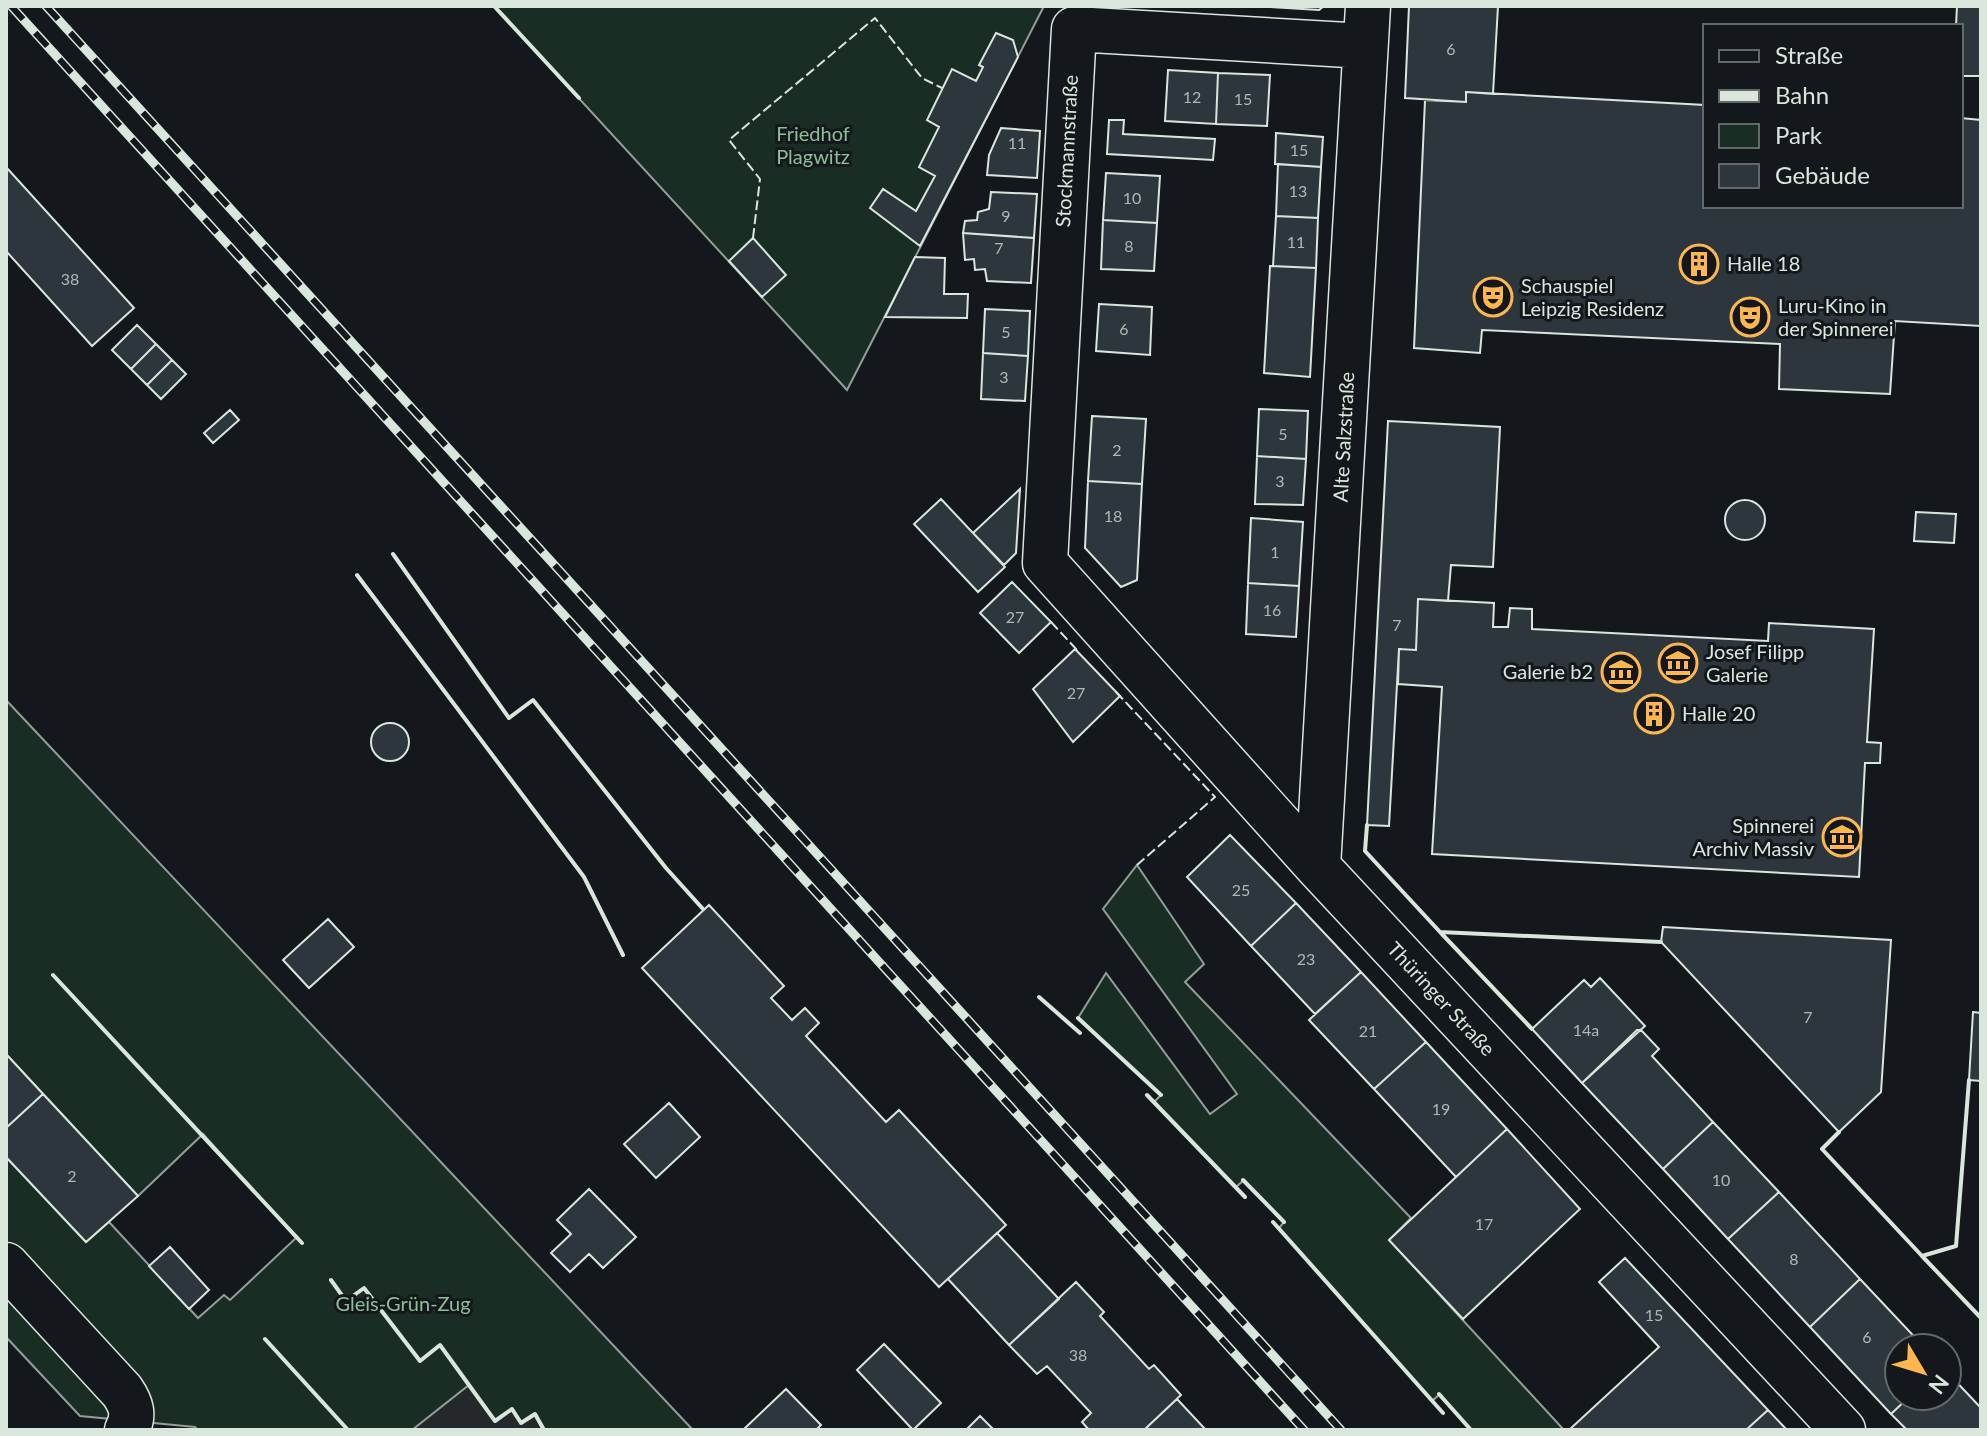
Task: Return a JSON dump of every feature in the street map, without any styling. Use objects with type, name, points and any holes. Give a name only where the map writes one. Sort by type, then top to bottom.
[{"type":"street","name":"Stockmannstraße","points":[[1045,563],[1074,29],[1367,26]]},
{"type":"street","name":"Alte Salzstraße","points":[[1318,867],[1367,26]]},
{"type":"street","name":"Thüringer Straße","points":[[1045,563],[1318,867],[1843,1430]]},
{"type":"street","points":[[6,1265],[122,1391],[132,1408],[130,1423]]},
{"type":"green space","name":"Friedhof Plagwitz","points":[[494,6],[1044,6],[847,390]]},
{"type":"green space","name":"Gleis-Grün-Zug","points":[[6,700],[693,1430],[198,1430],[195,1427],[80,1416],[6,1337],[6,1157],[86,1242],[109,1222],[198,1318],[224,1295],[230,1300],[296,1238],[203,1134],[138,1196],[6,1054]]},
{"type":"green space","points":[[1137,865],[1204,964],[1185,982],[1411,1218],[1389,1240],[1564,1430],[1471,1430],[1439,1395],[1432,1401],[1279,1228],[1284,1222],[1244,1180],[1236,1187],[1154,1102],[1161,1095],[1078,1018],[1106,973],[1210,1114],[1237,1094],[1103,909]]},
{"type":"shaded area","points":[[469,1385],[495,1420],[512,1409],[521,1422],[535,1414],[544,1430],[412,1430]]},
{"type":"building","points":[[1255,6],[1324,6],[1319,10]]},
{"type":"building","points":[[1409,6],[1498,6],[1493,94],[1466,92],[1466,102],[1405,98]]},
{"type":"building","points":[[1957,6],[1981,6],[1981,76],[1963,76],[1963,24],[1956,24]]},
{"type":"building","points":[[996,33],[1013,40],[1018,57],[920,246],[870,208],[883,189],[916,211],[935,176],[919,167],[939,127],[927,120],[952,69],[976,81],[983,67],[979,65]]},
{"type":"building","points":[[1168,70],[1218,73],[1216,124],[1165,121]]},
{"type":"building","points":[[1218,73],[1270,75],[1267,126],[1216,124]]},
{"type":"building","name":"Halle 18","points":[[1466,92],[1703,105],[1703,208],[1963,208],[1963,118],[1981,120],[1981,326],[1895,321],[1890,394],[1779,389],[1780,344],[1482,330],[1480,353],[1414,348],[1425,100],[1466,102]]},
{"type":"building","points":[[1109,120],[1124,120],[1123,134],[1215,139],[1213,160],[1107,154]]},
{"type":"building","points":[[1001,128],[1040,131],[1037,178],[987,175],[989,155]]},
{"type":"building","points":[[1276,133],[1323,137],[1321,167],[1275,164]]},
{"type":"building","points":[[1278,164],[1321,167],[1318,218],[1276,216]]},
{"type":"building","points":[[6,167],[134,308],[92,346],[6,251]]},
{"type":"building","points":[[1106,173],[1160,176],[1157,223],[1103,220]]},
{"type":"building","points":[[991,192],[1037,194],[1034,238],[963,233],[965,221],[977,220],[978,212],[989,209]]},
{"type":"building","points":[[1276,216],[1318,218],[1316,268],[1273,266]]},
{"type":"building","points":[[1103,220],[1157,223],[1154,271],[1101,269]]},
{"type":"building","points":[[963,233],[1034,238],[1031,283],[987,281],[985,269],[975,270],[974,259],[965,260]]},
{"type":"building","points":[[753,238],[786,275],[762,297],[729,261]]},
{"type":"building","points":[[915,257],[945,258],[944,294],[968,294],[967,318],[885,317]]},
{"type":"building","points":[[1270,266],[1316,268],[1310,377],[1264,373]]},
{"type":"building","points":[[1099,304],[1152,307],[1150,355],[1096,351]]},
{"type":"building","points":[[985,309],[1030,311],[1028,356],[983,353]]},
{"type":"building","points":[[137,325],[156,344],[131,369],[112,350]]},
{"type":"building","points":[[156,344],[172,360],[147,385],[131,369]]},
{"type":"building","points":[[983,353],[1028,356],[1025,401],[981,399]]},
{"type":"building","points":[[172,360],[186,374],[161,399],[147,385]]},
{"type":"building","points":[[1259,409],[1308,411],[1306,459],[1257,456]]},
{"type":"building","points":[[230,410],[239,420],[213,443],[204,433]]},
{"type":"building","points":[[1092,416],[1146,419],[1142,484],[1088,481]]},
{"type":"building","points":[[1388,421],[1500,427],[1493,567],[1451,565],[1448,601],[1418,599],[1416,650],[1399,649],[1389,826],[1367,825]]},
{"type":"building","points":[[1257,456],[1306,459],[1303,505],[1255,504]]},
{"type":"building","points":[[1088,481],[1142,484],[1137,580],[1121,587],[1085,548]]},
{"type":"building","points":[[1020,489],[1016,553],[1004,565],[973,533]]},
{"type":"building","points":[[941,499],[1005,567],[978,592],[914,524]]},
{"type":"building","points":[[1745,500],[1759,506],[1765,520],[1759,534],[1745,540],[1731,534],[1725,520],[1731,506]]},
{"type":"building","points":[[1916,512],[1956,514],[1954,543],[1914,541]]},
{"type":"building","points":[[1251,518],[1303,522],[1299,586],[1248,583]]},
{"type":"building","points":[[1012,582],[1051,622],[1019,653],[980,613]]},
{"type":"building","points":[[1248,583],[1299,586],[1296,637],[1246,634]]},
{"type":"building","name":"Halle 20","points":[[1418,599],[1494,603],[1493,627],[1508,627],[1510,608],[1532,609],[1532,629],[1768,641],[1769,623],[1874,629],[1867,742],[1881,743],[1880,763],[1865,763],[1859,877],[1432,854],[1442,687],[1398,684],[1399,649],[1416,650]]},
{"type":"building","points":[[1075,649],[1120,696],[1073,742],[1033,689]]},
{"type":"building","points":[[390,723],[404,728],[409,742],[404,756],[390,761],[376,756],[371,742],[376,728]]},
{"type":"building","points":[[1230,835],[1296,903],[1251,946],[1187,877]]},
{"type":"building","points":[[1296,903],[1361,972],[1315,1014],[1251,946]]},
{"type":"building","points":[[709,905],[784,986],[771,998],[792,1020],[805,1008],[819,1023],[806,1036],[886,1122],[899,1110],[1006,1225],[939,1287],[642,968]]},
{"type":"building","points":[[328,919],[354,947],[309,988],[283,960]]},
{"type":"building","points":[[1663,927],[1891,940],[1881,1092],[1839,1132],[1661,942]]},
{"type":"building","points":[[1361,972],[1426,1042],[1374,1089],[1309,1020]]},
{"type":"building","points":[[1600,978],[1645,1026],[1582,1083],[1532,1029],[1584,980],[1591,987]]},
{"type":"building","points":[[1973,1012],[1981,1013],[1981,1081],[1969,1080]]},
{"type":"building","points":[[1637,1030],[1641,1030],[1659,1049],[1652,1056],[1713,1122],[1663,1169],[1582,1083]]},
{"type":"building","points":[[1426,1042],[1507,1129],[1456,1177],[1374,1089]]},
{"type":"building","points":[[6,1054],[43,1094],[6,1128]]},
{"type":"building","points":[[43,1094],[138,1196],[86,1242],[6,1157],[6,1128]]},
{"type":"building","points":[[669,1103],[700,1137],[656,1178],[624,1144]]},
{"type":"building","points":[[1713,1122],[1779,1192],[1728,1239],[1663,1169]]},
{"type":"building","points":[[1507,1129],[1580,1209],[1463,1319],[1389,1240]]},
{"type":"building","points":[[589,1189],[636,1237],[603,1268],[589,1254],[570,1272],[551,1253],[571,1234],[557,1220]]},
{"type":"building","points":[[1779,1192],[1860,1279],[1810,1327],[1728,1239]]},
{"type":"building","points":[[997,1233],[1059,1299],[1009,1345],[948,1279]]},
{"type":"building","points":[[170,1247],[209,1290],[189,1309],[149,1266]]},
{"type":"building","points":[[1625,1258],[1768,1410],[1746,1430],[1569,1430],[1659,1347],[1599,1282]]},
{"type":"building","points":[[1860,1279],[1910,1332],[1883,1332],[1883,1405],[1810,1327]]},
{"type":"building","points":[[1076,1282],[1104,1312],[1100,1316],[1149,1369],[1154,1365],[1181,1395],[1144,1430],[1089,1430],[1082,1422],[1091,1413],[1047,1366],[1037,1374],[1009,1345]]},
{"type":"building","points":[[884,1344],[941,1403],[913,1430],[857,1370]]},
{"type":"building","points":[[786,1389],[821,1425],[816,1430],[743,1430]]},
{"type":"building","points":[[1963,1389],[1981,1408],[1981,1430],[1907,1430],[1891,1414],[1963,1412]]},
{"type":"building","points":[[1177,1399],[1206,1430],[1144,1430]]},
{"type":"building","points":[[1768,1410],[1787,1430],[1746,1430]]},
{"type":"building","points":[[980,1416],[994,1430],[966,1430]]},
{"type":"railway","points":[[11,6],[1304,1430]]},
{"type":"railway","points":[[46,6],[1341,1430]]},
{"type":"fence","points":[[753,238],[760,179],[729,140],[875,18],[922,78],[942,88]]},
{"type":"fence","points":[[1051,622],[1078,651]]},
{"type":"fence","points":[[1116,692],[1215,797],[1137,865]]},
{"type":"wall","points":[[494,6],[579,98]]},
{"type":"wall","points":[[393,554],[509,718],[533,700],[666,868],[703,909]]},
{"type":"wall","points":[[357,575],[584,877],[623,955]]},
{"type":"wall","points":[[1367,825],[1365,851],[1440,932],[1661,942]]},
{"type":"wall","points":[[1441,933],[1532,1029]]},
{"type":"wall","points":[[53,975],[302,1243]]},
{"type":"wall","points":[[1039,997],[1080,1033]]},
{"type":"wall","points":[[1078,1018],[1161,1095]]},
{"type":"wall","points":[[1969,1080],[1956,1246],[1922,1256],[1981,1318]]},
{"type":"wall","points":[[1147,1095],[1245,1197]]},
{"type":"wall","points":[[1839,1132],[1822,1149],[1922,1256]]},
{"type":"wall","points":[[1243,1180],[1284,1222]]},
{"type":"wall","points":[[1273,1222],[1443,1413]]},
{"type":"wall","points":[[331,1280],[346,1301],[364,1288],[420,1361],[440,1345],[495,1421],[512,1409],[521,1423],[535,1414],[544,1430]]},
{"type":"wall","points":[[265,1339],[348,1430]]},
{"type":"wall","points":[[1439,1394],[1471,1430]]},
{"type":"place","name":"Halle 18","points":[[1699,264]]},
{"type":"place","name":"Schauspiel Leipzig Residenz","points":[[1493,297]]},
{"type":"place","name":"Luru-Kino in der Spinnerei","points":[[1750,317]]},
{"type":"place","name":"Josef Filipp Galerie","points":[[1678,663]]},
{"type":"place","name":"Galerie b2","points":[[1621,672]]},
{"type":"place","name":"Halle 20","points":[[1654,714]]},
{"type":"place","name":"Spinnerei Archiv Massiv","points":[[1842,837]]}]
